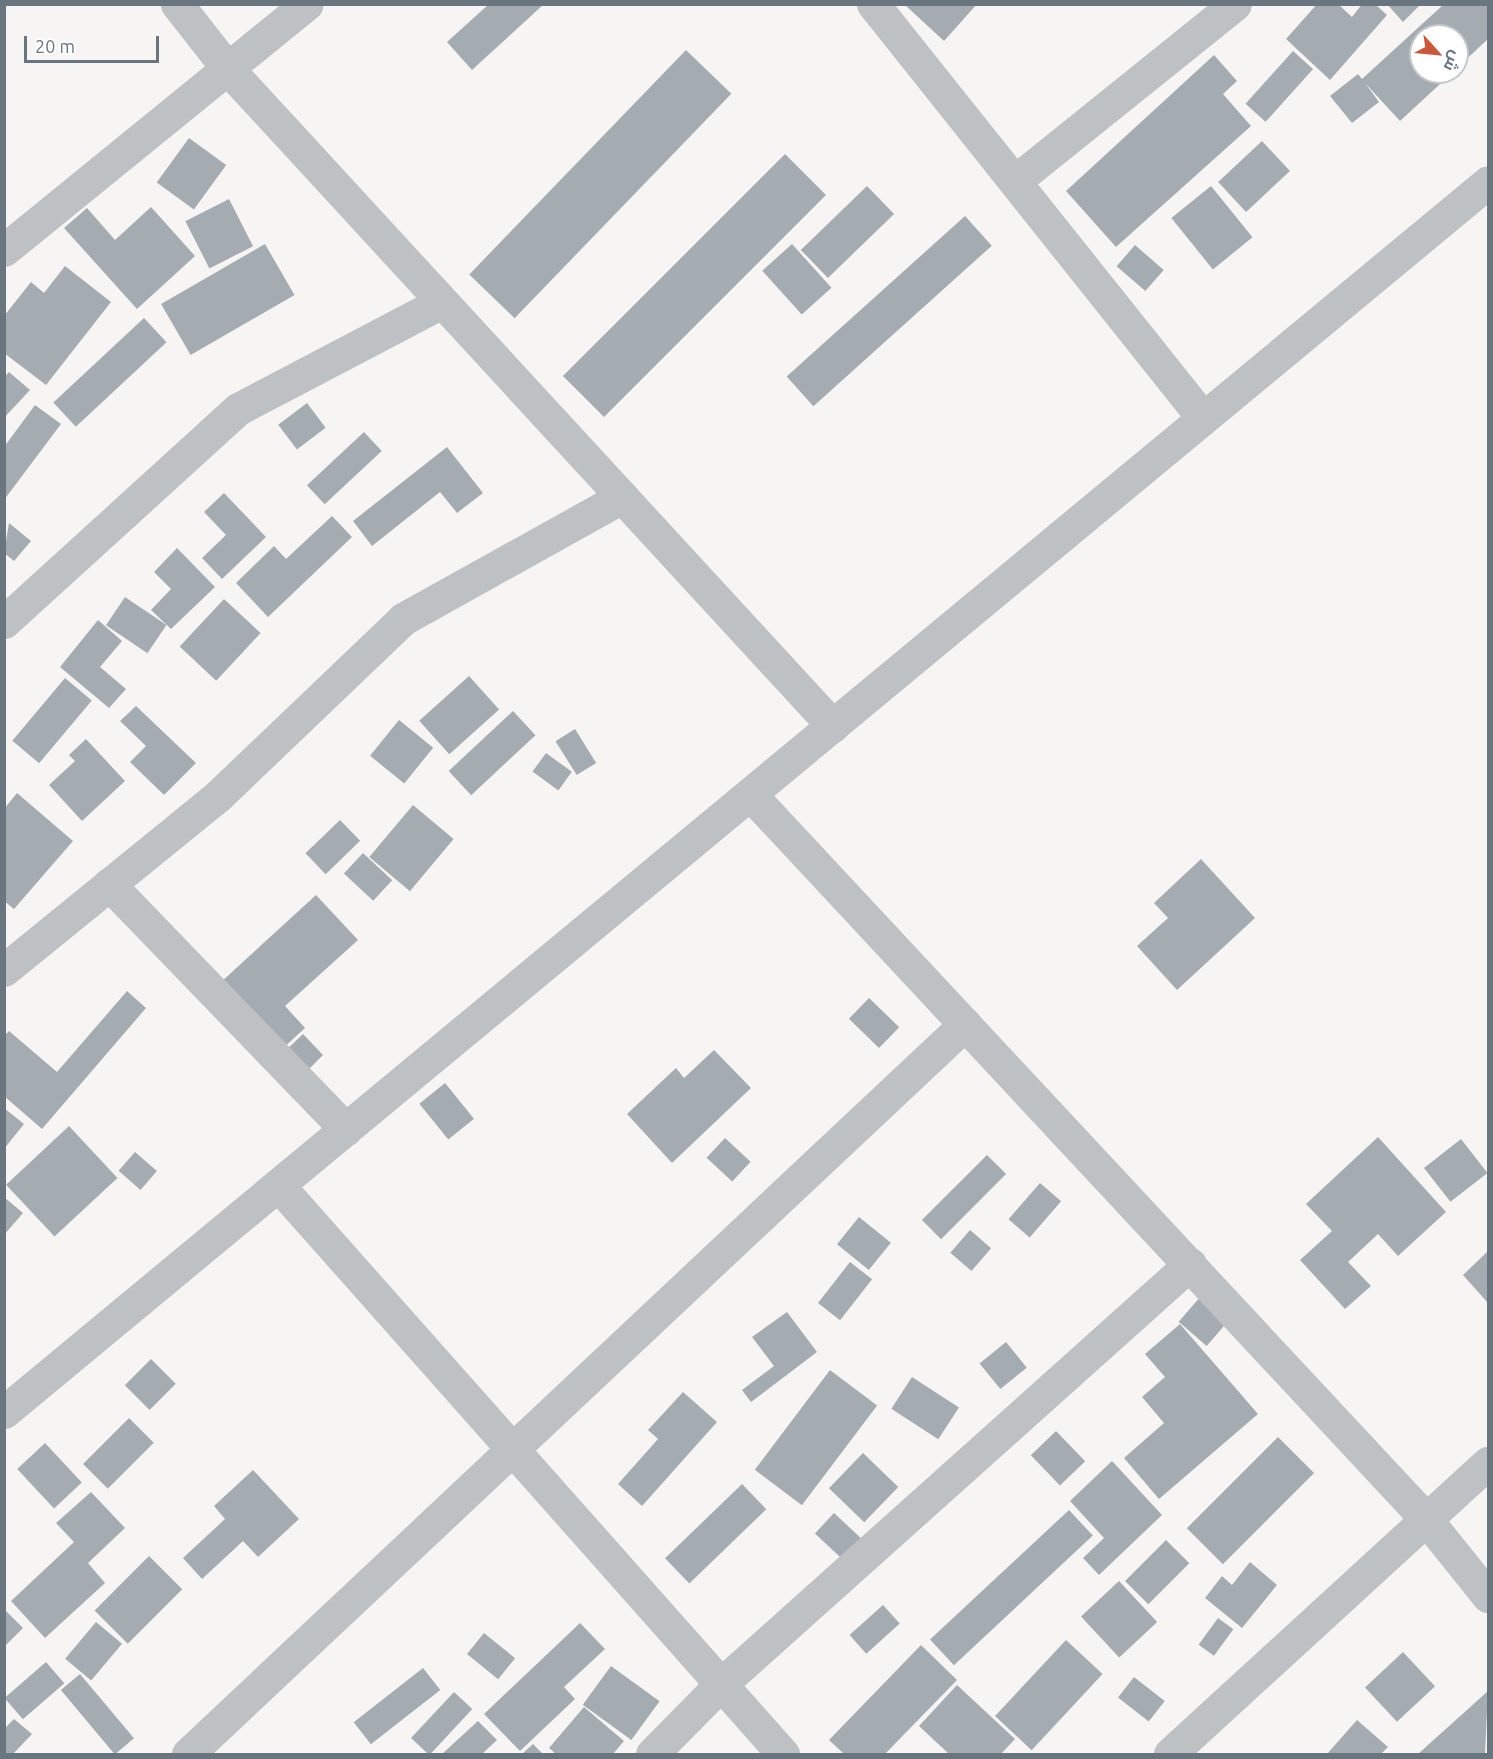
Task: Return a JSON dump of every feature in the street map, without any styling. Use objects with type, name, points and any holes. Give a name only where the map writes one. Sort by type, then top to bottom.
[{"type":"street","points":[[177,4],[228,69],[832,726]]},
{"type":"street","points":[[4,250],[307,4]]},
{"type":"street","points":[[873,4],[1203,418]]},
{"type":"street","points":[[1015,181],[1235,4]]},
{"type":"street","points":[[4,1412],[1488,182]]},
{"type":"street","points":[[4,622],[238,409],[442,302]]},
{"type":"street","points":[[4,970],[219,795],[404,619],[622,497]]},
{"type":"street","points":[[750,794],[1426,1519],[1488,1596]]},
{"type":"street","points":[[109,884],[346,1129]]},
{"type":"street","points":[[188,1755],[965,1024]]},
{"type":"street","points":[[278,1185],[509,1452],[783,1755]]},
{"type":"street","points":[[652,1755],[720,1685],[1190,1264]]},
{"type":"street","points":[[1170,1755],[1488,1463]]},
{"type":"building","points":[[489,4],[544,4],[472,70],[447,42]]},
{"type":"building","points":[[904,4],[977,4],[944,41]]},
{"type":"building","points":[[1317,4],[1338,4],[1352,17],[1362,4],[1375,4],[1387,15],[1330,80],[1286,39]]},
{"type":"building","points":[[1387,4],[1421,4],[1403,22]]},
{"type":"building","points":[[1444,4],[1488,4],[1488,39],[1469,57],[1469,24],[1422,24]]},
{"type":"building","points":[[1409,36],[1409,84],[1440,84],[1400,121],[1365,83],[1379,102],[1352,123],[1330,96],[1358,74],[1362,79]]},
{"type":"building","points":[[686,50],[731,94],[515,318],[469,274]]},
{"type":"building","points":[[1293,51],[1313,69],[1266,122],[1245,104]]},
{"type":"building","points":[[1214,55],[1237,81],[1223,94],[1251,126],[1116,247],[1066,191]]},
{"type":"building","points":[[189,138],[226,165],[194,210],[157,182]]},
{"type":"building","points":[[1262,141],[1290,171],[1246,212],[1218,182]]},
{"type":"building","points":[[785,154],[826,195],[604,417],[563,376]]},
{"type":"building","points":[[867,186],[894,214],[828,278],[801,250]]},
{"type":"building","points":[[1211,186],[1253,237],[1213,269],[1171,218]]},
{"type":"building","points":[[229,199],[253,246],[209,268],[185,221]]},
{"type":"building","points":[[151,207],[195,256],[137,309],[64,228],[87,208],[115,240]]},
{"type":"building","points":[[965,216],[992,246],[813,406],[787,377]]},
{"type":"building","points":[[265,244],[294,295],[191,355],[161,304]]},
{"type":"building","points":[[792,244],[831,288],[802,315],[762,271]]},
{"type":"building","points":[[1135,245],[1164,270],[1145,291],[1117,266]]},
{"type":"building","points":[[65,266],[111,302],[46,385],[4,353],[4,316],[31,282],[44,293]]},
{"type":"building","points":[[144,318],[167,342],[76,427],[53,403]]},
{"type":"building","points":[[9,372],[30,390],[4,418],[4,377]]},
{"type":"building","points":[[307,403],[326,428],[297,449],[278,425]]},
{"type":"building","points":[[35,405],[61,424],[4,500],[4,447]]},
{"type":"building","points":[[364,432],[382,451],[325,504],[307,485]]},
{"type":"building","points":[[447,447],[483,493],[457,513],[440,492],[372,546],[353,521]]},
{"type":"building","points":[[224,493],[266,537],[222,579],[202,558],[226,535],[204,512]]},
{"type":"building","points":[[332,516],[352,537],[268,617],[236,583],[274,546],[286,559]]},
{"type":"building","points":[[9,523],[31,541],[14,561],[4,553]]},
{"type":"building","points":[[177,548],[215,587],[171,629],[151,610],[171,589],[154,572]]},
{"type":"building","points":[[125,597],[166,625],[147,653],[106,625]]},
{"type":"building","points":[[224,599],[261,633],[216,681],[180,647]]},
{"type":"building","points":[[98,620],[122,641],[100,667],[126,689],[109,708],[60,667]]},
{"type":"building","points":[[469,676],[499,709],[449,754],[419,721]]},
{"type":"building","points":[[65,678],[92,700],[39,763],[12,741]]},
{"type":"building","points":[[136,706],[196,763],[164,795],[130,762],[146,746],[120,721]]},
{"type":"building","points":[[513,711],[536,735],[471,795],[449,771]]},
{"type":"building","points":[[399,720],[433,748],[404,783],[370,756]]},
{"type":"building","points":[[575,729],[596,763],[577,775],[555,741]]},
{"type":"building","points":[[86,739],[125,781],[82,821],[49,785],[75,761],[69,755]]},
{"type":"building","points":[[546,753],[572,772],[558,790],[532,772]]},
{"type":"building","points":[[17,793],[73,841],[14,909],[4,901],[4,809]]},
{"type":"building","points":[[413,805],[454,839],[410,891],[369,857]]},
{"type":"building","points":[[340,820],[360,841],[326,874],[305,853]]},
{"type":"building","points":[[363,853],[392,880],[373,901],[344,873]]},
{"type":"building","points":[[1201,859],[1255,918],[1177,990],[1137,946],[1168,918],[1154,903]]},
{"type":"building","points":[[316,895],[358,940],[285,1006],[305,1028],[281,1050],[220,983]]},
{"type":"building","points":[[127,991],[146,1008],[42,1129],[4,1096],[4,1036],[9,1031],[57,1072]]},
{"type":"building","points":[[869,998],[899,1027],[879,1048],[849,1019]]},
{"type":"building","points":[[303,1034],[323,1055],[296,1082],[282,1054]]},
{"type":"building","points":[[714,1050],[751,1088],[672,1163],[627,1114],[676,1068],[684,1078]]},
{"type":"building","points":[[445,1083],[474,1119],[448,1140],[419,1104]]},
{"type":"building","points":[[4,1108],[24,1124],[4,1149]]},
{"type":"building","points":[[69,1126],[117,1178],[55,1237],[6,1185]]},
{"type":"building","points":[[1378,1137],[1446,1212],[1398,1256],[1378,1234],[1348,1262],[1371,1286],[1345,1309],[1300,1260],[1332,1231],[1306,1204]]},
{"type":"building","points":[[725,1138],[751,1162],[732,1182],[707,1158]]},
{"type":"building","points":[[1461,1139],[1487,1173],[1450,1202],[1424,1168]]},
{"type":"building","points":[[135,1152],[157,1171],[140,1190],[119,1171]]},
{"type":"building","points":[[987,1155],[1006,1174],[941,1239],[922,1220]]},
{"type":"building","points":[[1040,1183],[1061,1201],[1030,1238],[1009,1219]]},
{"type":"building","points":[[4,1197],[23,1213],[4,1235]]},
{"type":"building","points":[[859,1217],[891,1243],[869,1270],[837,1244]]},
{"type":"building","points":[[970,1230],[991,1248],[971,1271],[950,1253]]},
{"type":"building","points":[[1488,1251],[1488,1303],[1463,1275]]},
{"type":"building","points":[[850,1262],[872,1279],[840,1320],[818,1303]]},
{"type":"building","points":[[1201,1296],[1229,1320],[1207,1346],[1179,1322]]},
{"type":"building","points":[[787,1312],[817,1352],[751,1402],[742,1390],[774,1366],[752,1337]]},
{"type":"building","points":[[1180,1324],[1258,1414],[1159,1499],[1124,1458],[1164,1423],[1142,1397],[1165,1377],[1145,1354]]},
{"type":"building","points":[[1006,1342],[1027,1368],[1000,1389],[980,1363]]},
{"type":"building","points":[[151,1359],[176,1384],[150,1410],[125,1385]]},
{"type":"building","points":[[830,1370],[877,1406],[802,1505],[755,1470]]},
{"type":"building","points":[[912,1377],[959,1407],[938,1439],[891,1409]]},
{"type":"building","points":[[683,1392],[717,1422],[642,1506],[618,1484],[658,1439],[648,1430]]},
{"type":"building","points":[[129,1418],[154,1443],[108,1489],[83,1464]]},
{"type":"building","points":[[1056,1431],[1085,1461],[1060,1486],[1031,1455]]},
{"type":"building","points":[[1278,1437],[1314,1473],[1223,1564],[1187,1528]]},
{"type":"building","points":[[45,1443],[82,1482],[54,1508],[17,1469]]},
{"type":"building","points":[[863,1453],[898,1487],[864,1522],[829,1488]]},
{"type":"building","points":[[1112,1461],[1162,1515],[1099,1575],[1083,1558],[1104,1538],[1070,1501]]},
{"type":"building","points":[[253,1470],[299,1519],[258,1557],[243,1541],[202,1579],[183,1558],[225,1519],[214,1506]]},
{"type":"building","points":[[742,1484],[766,1509],[689,1584],[665,1558]]},
{"type":"building","points":[[91,1492],[125,1528],[88,1563],[105,1583],[45,1638],[11,1601],[74,1542],[56,1523]]},
{"type":"building","points":[[1069,1510],[1093,1536],[954,1665],[930,1640]]},
{"type":"building","points":[[834,1513],[869,1546],[850,1566],[815,1533]]},
{"type":"building","points":[[1166,1540],[1189,1563],[1148,1604],[1125,1581]]},
{"type":"building","points":[[149,1556],[182,1589],[128,1644],[95,1610]]},
{"type":"building","points":[[1250,1562],[1277,1585],[1242,1628],[1205,1598],[1222,1576],[1232,1585]]},
{"type":"building","points":[[1119,1581],[1157,1622],[1119,1657],[1081,1616]]},
{"type":"building","points":[[883,1605],[900,1624],[866,1654],[850,1635]]},
{"type":"building","points":[[4,1609],[23,1628],[4,1647]]},
{"type":"building","points":[[1218,1618],[1233,1629],[1214,1656],[1199,1645]]},
{"type":"building","points":[[96,1622],[122,1644],[91,1681],[65,1659]]},
{"type":"building","points":[[580,1623],[605,1649],[564,1687],[575,1699],[520,1751],[484,1714]]},
{"type":"building","points":[[484,1633],[515,1658],[498,1679],[467,1654]]},
{"type":"building","points":[[1066,1640],[1103,1674],[1032,1750],[995,1716]]},
{"type":"building","points":[[921,1645],[957,1680],[885,1754],[844,1754],[829,1740]]},
{"type":"building","points":[[1403,1652],[1435,1686],[1397,1722],[1365,1687]]},
{"type":"building","points":[[46,1662],[64,1683],[23,1719],[4,1698]]},
{"type":"building","points":[[611,1666],[660,1701],[631,1740],[583,1705]]},
{"type":"building","points":[[423,1668],[440,1690],[371,1744],[354,1722]]},
{"type":"building","points":[[80,1674],[134,1738],[114,1754],[61,1690]]},
{"type":"building","points":[[1134,1677],[1165,1701],[1149,1721],[1118,1697]]},
{"type":"building","points":[[957,1685],[1015,1739],[1001,1754],[949,1754],[919,1726]]},
{"type":"building","points":[[1488,1691],[1485,1754],[1418,1754]]},
{"type":"building","points":[[454,1692],[472,1709],[430,1754],[411,1738]]},
{"type":"building","points":[[584,1707],[624,1741],[613,1754],[556,1754],[549,1748]]},
{"type":"building","points":[[14,1719],[32,1734],[13,1754],[4,1754],[4,1729]]},
{"type":"building","points":[[1357,1720],[1388,1747],[1381,1754],[1327,1754]]},
{"type":"building","points":[[478,1721],[497,1740],[482,1754],[442,1754]]},
{"type":"building","points":[[533,1744],[543,1754],[522,1754]]}]
